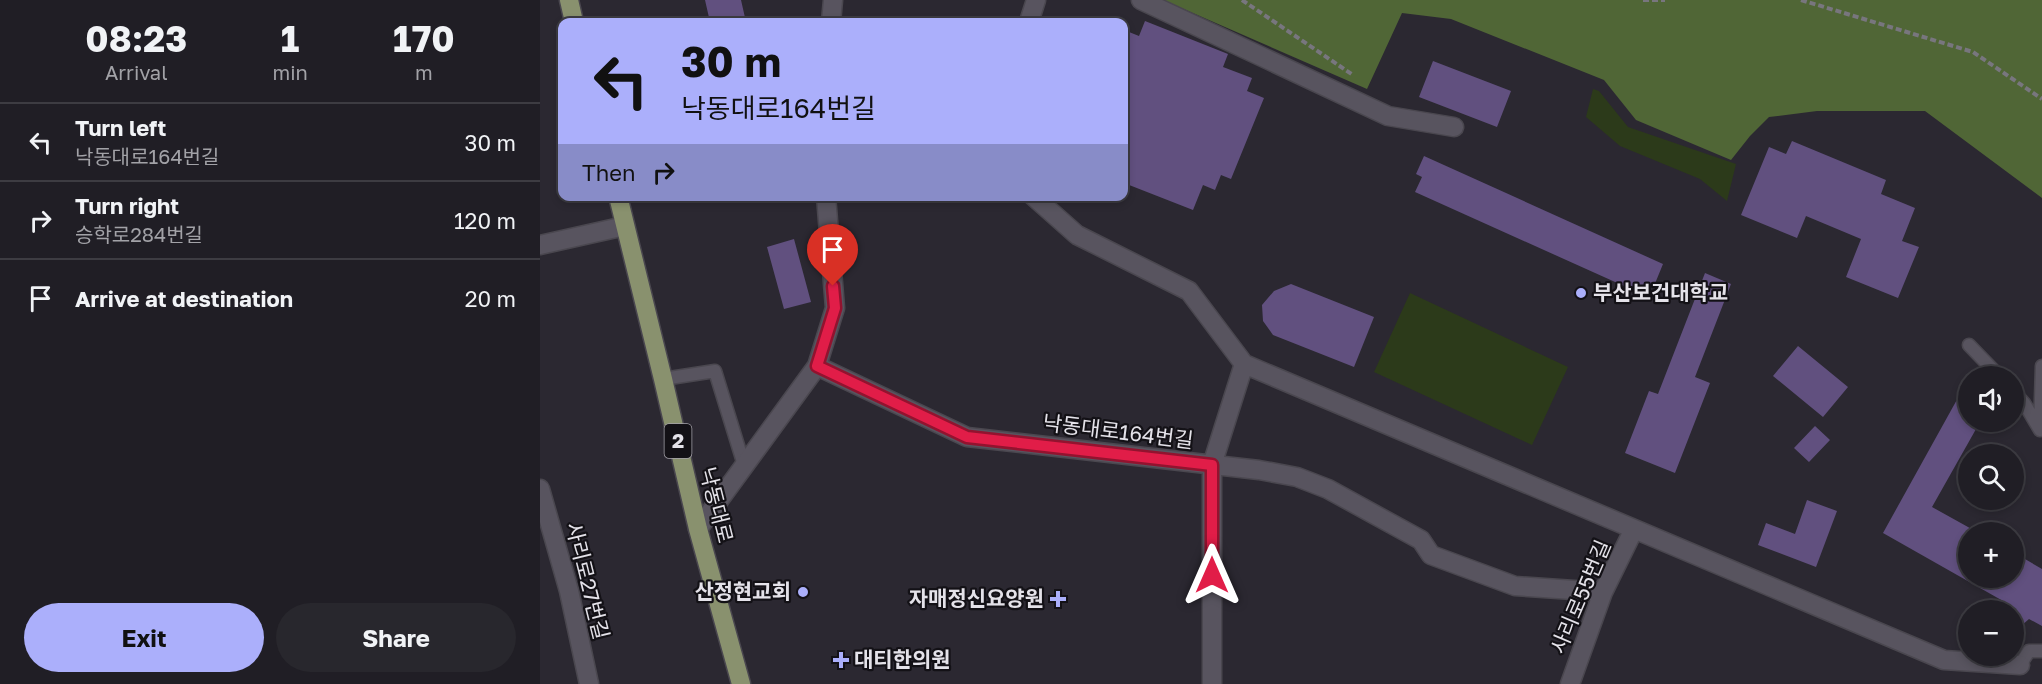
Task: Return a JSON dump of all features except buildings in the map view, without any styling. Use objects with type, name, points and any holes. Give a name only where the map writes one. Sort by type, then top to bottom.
[{"type":"main road","points":[[569,0],[573,18]]},
{"type":"main road","name":"낙동대로","points":[[619,201],[698,529],[741,684]]},
{"type":"street","points":[[831,18],[833,0]]},
{"type":"street","points":[[1030,18],[1036,0]]},
{"type":"street","points":[[1141,0],[1388,116],[1454,127]]},
{"type":"street","points":[[698,529],[817,366],[835,308],[826,201]]},
{"type":"street","points":[[1039,201],[1077,235],[1189,291],[1244,364],[1944,660],[1958,661]]},
{"type":"street","points":[[540,245],[626,226]]},
{"type":"street","points":[[1212,684],[1212,465],[1244,364]]},
{"type":"street","name":"낙동대로164번길","points":[[817,366],[967,437],[1259,470],[1297,477],[1328,489],[1421,540],[1431,555],[1515,586],[1603,592]]},
{"type":"street","name":"사리로27번길","points":[[540,489],[569,591],[589,684]]},
{"type":"street","name":"사리로55번길","points":[[1570,684],[1603,592],[1635,529]]},
{"type":"lane","points":[[1969,345],[1989,366]]},
{"type":"lane","points":[[2041,432],[2042,366]]},
{"type":"lane","points":[[663,379],[716,371],[744,465]]},
{"type":"lane","points":[[2024,403],[2041,432]]},
{"type":"lane","points":[[2024,659],[2029,651],[2042,651]]},
{"type":"path","points":[[1242,0],[1355,77]]},
{"type":"path","points":[[1643,0],[1665,0]]},
{"type":"path","points":[[1801,0],[1973,52],[2042,99]]},
{"type":"green space","points":[[1163,0],[2042,0],[2042,198],[1925,111],[1817,111],[1769,117],[1731,160],[1636,120],[1604,80],[1451,19],[1402,13],[1367,89]]},
{"type":"green space","points":[[1593,89],[1599,91],[1628,127],[1736,164],[1727,201],[1700,179],[1620,146],[1586,117]]},
{"type":"green space","points":[[1410,293],[1568,367],[1532,445],[1374,372]]},
{"type":"place","name":"부산보건대학교","points":[[1581,293]]},
{"type":"place","name":"산정현교회","points":[[803,592]]},
{"type":"place","name":"자매정신요양원","points":[[1058,599]]},
{"type":"place","name":"대티한의원","points":[[841,660]]},
{"type":"route","points":[[833,286],[835,308],[817,366],[967,437],[1212,465],[1212,575]]}]
